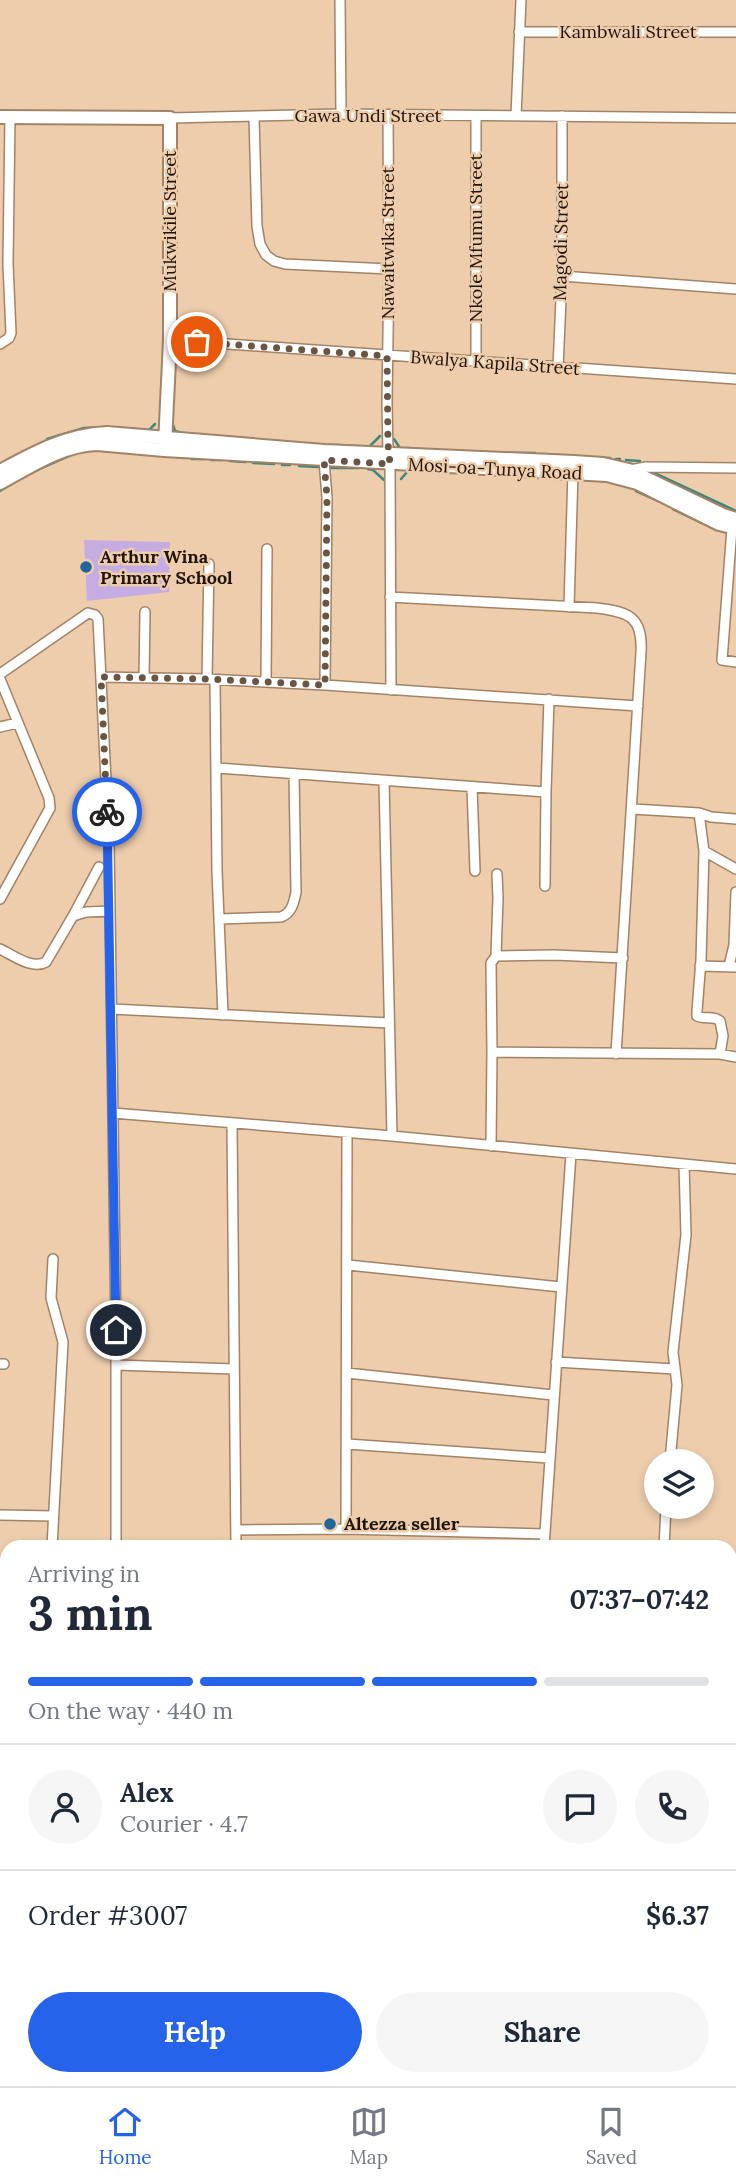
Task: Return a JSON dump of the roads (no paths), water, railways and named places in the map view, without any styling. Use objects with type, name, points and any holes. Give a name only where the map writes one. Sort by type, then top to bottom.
[{"type":"main road","name":"Gawa Undi Street","points":[[5,117],[170,118]]},
{"type":"main road","name":"Mukwikile Street","points":[[165,445],[170,340],[170,118]]},
{"type":"main road","name":"Mosi-oa-Tunya Road","points":[[0,471],[43,448],[81,436],[107,433],[165,445],[324,460],[603,464],[723,515],[735,525]]},
{"type":"main road","name":"Mosi-oa-Tunya Road","points":[[0,483],[48,457],[86,444],[165,445],[626,474]]},
{"type":"street","points":[[340,0],[341,114]]},
{"type":"street","points":[[516,116],[520,0]]},
{"type":"street","name":"Kambwali Street","points":[[519,32],[736,32]]},
{"type":"street","name":"Gawa Undi Street","points":[[170,118],[341,114],[736,118]]},
{"type":"street","name":"Nawaitwika Street","points":[[388,116],[387,356],[391,690]]},
{"type":"street","name":"Nkole Mfumu Street","points":[[476,116],[476,361]]},
{"type":"street","name":"Magodi Street","points":[[558,368],[562,276],[562,116]]},
{"type":"street","points":[[0,344],[9,338],[11,333],[4,264],[5,117]]},
{"type":"street","points":[[254,117],[257,226],[260,244],[266,255],[285,264],[389,269]]},
{"type":"street","points":[[562,276],[736,289]]},
{"type":"street","name":"Bwalya Kapila Street","points":[[170,340],[736,379]]},
{"type":"street","points":[[324,460],[327,497],[325,685]]},
{"type":"street","points":[[626,474],[646,467],[736,468]]},
{"type":"street","points":[[569,607],[573,472]]},
{"type":"street","points":[[735,525],[722,660],[736,662]]},
{"type":"street","points":[[266,682],[267,549]]},
{"type":"street","points":[[209,564],[223,1015]]},
{"type":"street","points":[[390,597],[615,610],[634,619],[642,639],[616,1054]]},
{"type":"street","points":[[145,612],[145,678]]},
{"type":"street","points":[[0,899],[50,808],[49,798],[0,677],[88,613],[95,615],[100,623],[109,841],[116,1540]]},
{"type":"street","points":[[101,677],[325,685],[638,706]]},
{"type":"street","points":[[545,886],[549,698]]},
{"type":"street","points":[[0,727],[17,723]]},
{"type":"street","points":[[217,768],[546,792]]},
{"type":"street","points":[[219,919],[281,917],[292,908],[296,892],[294,774]]},
{"type":"street","points":[[384,781],[392,1136]]},
{"type":"street","points":[[472,787],[475,871]]},
{"type":"street","points":[[632,809],[736,818]]},
{"type":"street","points":[[699,813],[704,851],[697,983],[698,1016],[720,1021],[723,1036],[720,1054]]},
{"type":"street","points":[[704,851],[736,869]]},
{"type":"street","points":[[0,949],[33,965],[43,963],[73,916],[99,867]]},
{"type":"street","points":[[491,1146],[491,963],[496,956],[496,874]]},
{"type":"street","points":[[700,966],[733,966],[736,892]]},
{"type":"street","points":[[73,916],[86,912],[110,911]]},
{"type":"street","points":[[496,956],[623,958]]},
{"type":"street","points":[[112,1010],[389,1023]]},
{"type":"street","points":[[492,1052],[720,1054],[736,1057]]},
{"type":"street","points":[[113,1113],[736,1169]]},
{"type":"street","points":[[232,1123],[236,1540]]},
{"type":"street","points":[[346,1529],[347,1133]]},
{"type":"street","points":[[545,1540],[571,1154]]},
{"type":"street","points":[[671,1449],[677,1385],[673,1352],[686,1235],[684,1164]]},
{"type":"street","points":[[52,1540],[63,1342],[51,1298],[53,1259]]},
{"type":"street","points":[[348,1265],[561,1287]]},
{"type":"street","points":[[556,1362],[675,1369]]},
{"type":"street","points":[[116,1365],[234,1369]]},
{"type":"street","points":[[347,1374],[554,1395]]},
{"type":"street","points":[[347,1444],[550,1458]]},
{"type":"street","points":[[0,1515],[53,1516]]},
{"type":"street","points":[[664,1540],[665,1519]]},
{"type":"street","points":[[236,1530],[346,1529],[545,1534]]},
{"type":"waterway","points":[[122,428],[149,430],[155,424]]},
{"type":"waterway","points":[[173,425],[175,431],[186,434]]},
{"type":"waterway","points":[[47,439],[84,428],[108,427]]},
{"type":"waterway","points":[[366,447],[380,436]]},
{"type":"waterway","points":[[394,439],[400,448]]},
{"type":"waterway","points":[[320,445],[340,445]]},
{"type":"waterway","points":[[349,446],[359,446]]},
{"type":"waterway","points":[[407,448],[421,449]]},
{"type":"waterway","points":[[462,451],[488,452]]},
{"type":"waterway","points":[[503,453],[535,453]]},
{"type":"waterway","points":[[28,474],[73,454]]},
{"type":"waterway","points":[[542,454],[560,455]]},
{"type":"waterway","points":[[175,457],[184,458]]},
{"type":"waterway","points":[[601,458],[610,458]]},
{"type":"waterway","points":[[192,459],[204,459]]},
{"type":"waterway","points":[[211,460],[221,460]]},
{"type":"waterway","points":[[626,460],[640,461]]},
{"type":"waterway","points":[[230,461],[246,462]]},
{"type":"waterway","points":[[253,463],[274,464]]},
{"type":"waterway","points":[[282,465],[290,465]]},
{"type":"waterway","points":[[299,466],[319,467]]},
{"type":"waterway","points":[[330,468],[359,468]]},
{"type":"waterway","points":[[368,469],[384,480]]},
{"type":"waterway","points":[[401,479],[408,471],[430,472]]},
{"type":"waterway","points":[[650,471],[736,511]]},
{"type":"waterway","points":[[440,472],[452,473]]},
{"type":"waterway","points":[[460,473],[488,474]]},
{"type":"waterway","points":[[0,491],[20,479]]},
{"type":"waterway","points":[[636,491],[663,503]]},
{"type":"waterway","points":[[673,509],[702,523]]},
{"type":"waterway","points":[[710,527],[724,532]]},
{"type":"place","name":"Arthur Wina Primary School","points":[[86,567]]},
{"type":"place","name":"Altezza seller","points":[[330,1524]]}]
